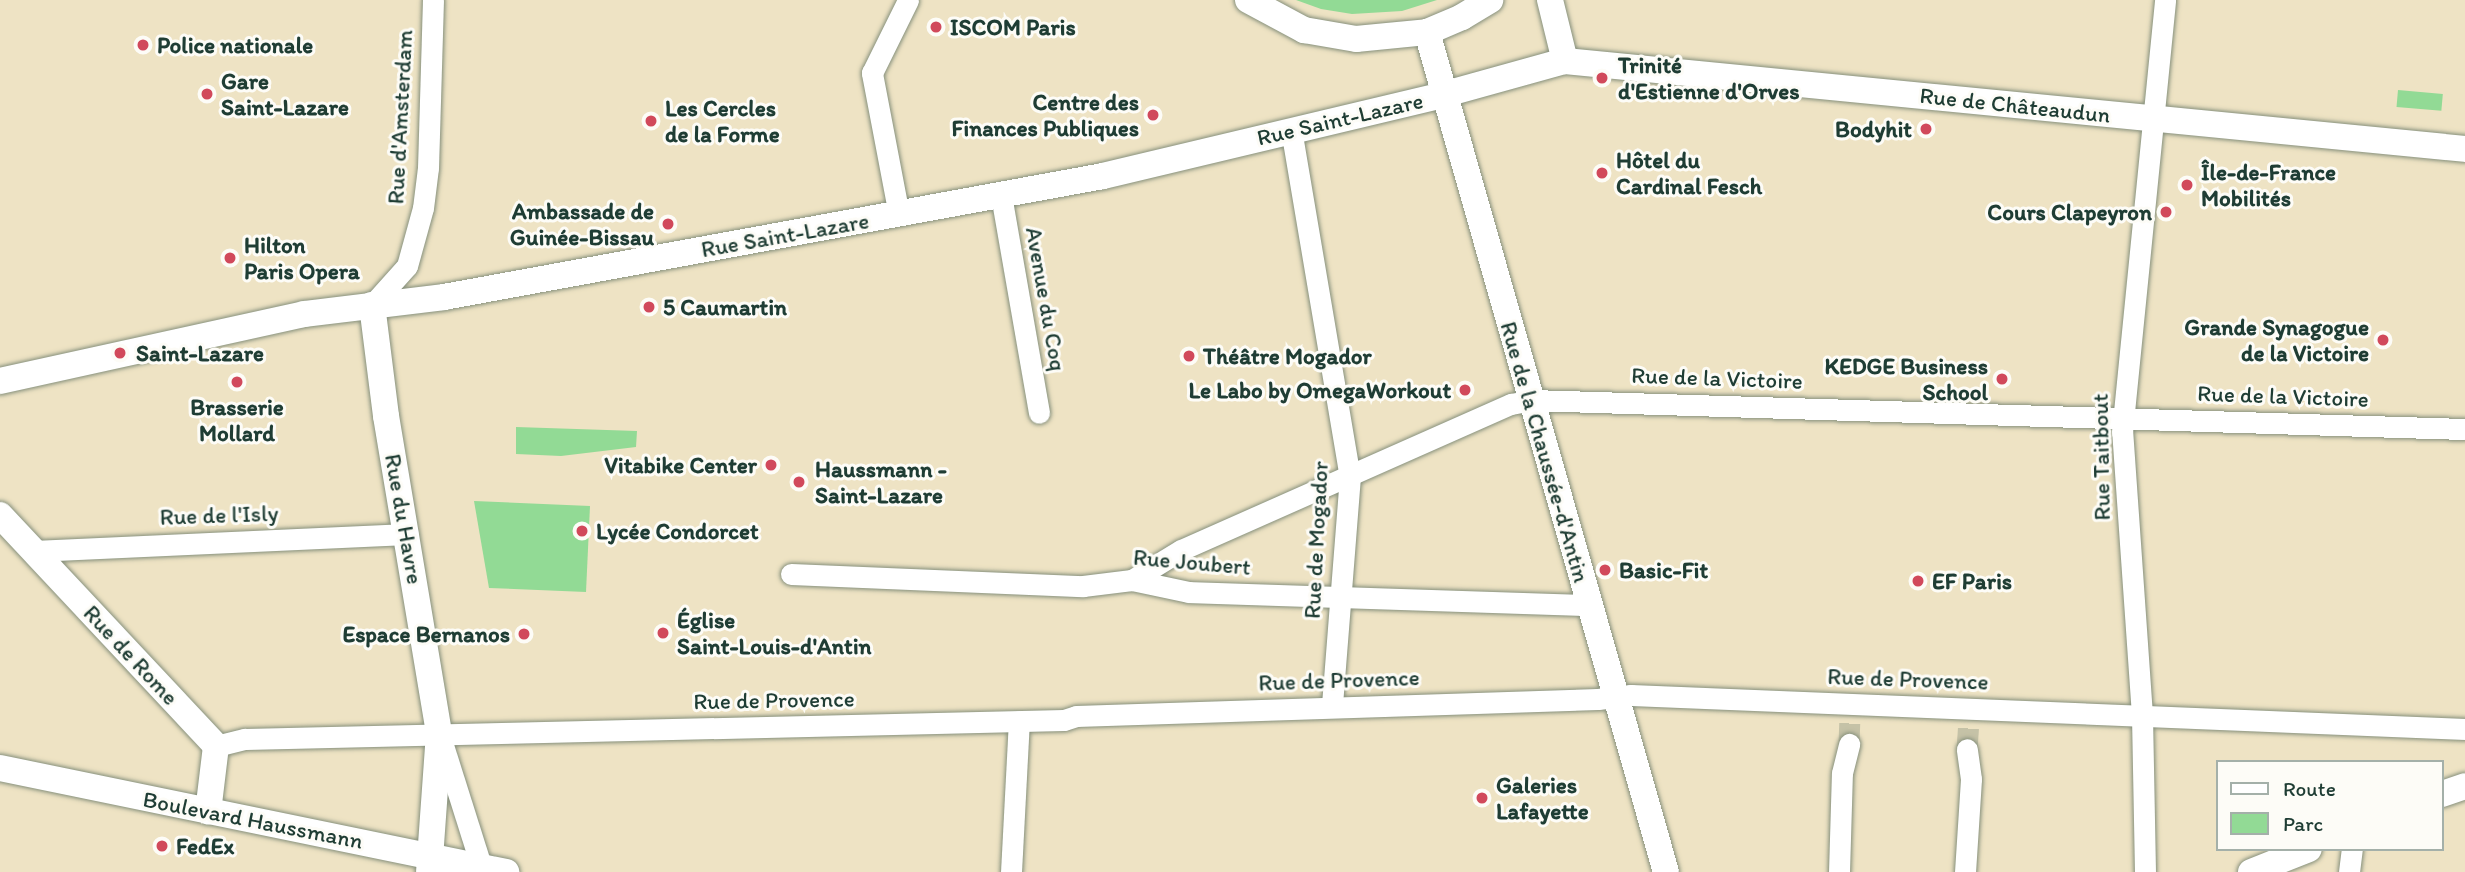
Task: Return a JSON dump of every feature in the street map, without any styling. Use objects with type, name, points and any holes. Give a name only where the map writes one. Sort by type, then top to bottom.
[{"type":"main road","points":[[1255,2],[1304,30],[1334,38],[1356,39],[1427,32],[1462,17],[1490,0]]},
{"type":"main road","points":[[1550,0],[1565,61]]},
{"type":"main road","name":"Rue de la Chaussée-d'Antin","points":[[1427,32],[1442,95],[1665,872]]},
{"type":"main road","name":"Rue Saint-Lazare","points":[[0,381],[304,314],[444,297],[1103,176],[1442,95],[1565,61]]},
{"type":"main road","name":"Rue de Châteaudun","points":[[1565,61],[2465,149]]},
{"type":"main road","name":"Rue du Havre","points":[[372,305],[387,416],[439,733],[430,864]]},
{"type":"main road","name":"Rue de Rome","points":[[0,515],[216,746]]},
{"type":"main road","points":[[208,812],[216,746]]},
{"type":"main road","name":"Boulevard Haussmann","points":[[0,768],[208,812],[430,864],[479,869]]},
{"type":"main road","points":[[2444,793],[2465,786]]},
{"type":"main road","points":[[2251,872],[2304,851]]},
{"type":"street","name":"Rue d'Amsterdam","points":[[372,305],[407,266],[423,208],[428,168],[433,0]]},
{"type":"street","points":[[900,215],[872,74],[908,0]]},
{"type":"street","name":"Rue Taitbout","points":[[2146,872],[2142,715],[2122,417],[2165,0]]},
{"type":"street","name":"Rue de Mogador","points":[[1291,129],[1350,476],[1332,706]]},
{"type":"street","name":"Avenue du Coq","points":[[1001,195],[1039,413]]},
{"type":"street","name":"Rue de la Victoire","points":[[1132,580],[1176,553],[1511,404],[1531,400],[2465,429]]},
{"type":"street","name":"Rue de l'Isly","points":[[33,551],[408,534]]},
{"type":"street","name":"Rue Joubert","points":[[791,574],[1083,586],[1132,580],[1189,593],[1589,605]]},
{"type":"street","name":"Rue de Provence","points":[[216,746],[245,739],[1019,721],[1636,695],[1850,710],[1969,715],[2142,715],[2465,729]]},
{"type":"street","points":[[1011,872],[1019,721]]},
{"type":"street","name":"Rue du Havre","points":[[439,733],[479,869]]},
{"type":"street","points":[[1839,872],[1842,774],[1849,744]]},
{"type":"street","points":[[1965,872],[1971,779],[1967,749]]},
{"type":"street","points":[[2349,872],[2352,851]]},
{"type":"green space","points":[[1296,0],[1437,0],[1402,11],[1352,14],[1321,9]]},
{"type":"green space","points":[[2398,90],[2443,94],[2441,111],[2397,107]]},
{"type":"green space","points":[[516,427],[637,431],[636,447],[561,456],[516,454]]},
{"type":"green space","points":[[474,501],[590,506],[586,592],[489,588]]},
{"type":"tunnel","points":[[1849,744],[1850,717]]},
{"type":"tunnel","points":[[1967,749],[1969,722]]},
{"type":"place","name":"ISCOM Paris","points":[[936,27]]},
{"type":"place","name":"Police nationale","points":[[143,45]]},
{"type":"place","name":"Trinité d'Estienne d'Orves","points":[[1602,78]]},
{"type":"place","name":"Gare Saint-Lazare","points":[[207,94]]},
{"type":"place","name":"Centre des Finances Publiques","points":[[1153,115]]},
{"type":"place","name":"Les Cercles de la Forme","points":[[651,121]]},
{"type":"place","name":"Bodyhit","points":[[1926,129]]},
{"type":"place","name":"Hôtel du Cardinal Fesch","points":[[1602,173]]},
{"type":"place","name":"Île-de-France Mobilités","points":[[2187,185]]},
{"type":"place","name":"Cours Clapeyron","points":[[2166,212]]},
{"type":"place","name":"Ambassade de Guinée-Bissau","points":[[668,224]]},
{"type":"place","name":"Hilton Paris Opera","points":[[230,258]]},
{"type":"place","name":"5 Caumartin","points":[[649,307]]},
{"type":"place","name":"Grande Synagogue de la Victoire","points":[[2383,340]]},
{"type":"place","name":"Saint-Lazare","points":[[120,353]]},
{"type":"place","name":"Théâtre Mogador","points":[[1189,356]]},
{"type":"place","name":"KEDGE Business School","points":[[2002,379]]},
{"type":"place","name":"Brasserie Mollard","points":[[237,382]]},
{"type":"place","name":"Le Labo by OmegaWorkout","points":[[1465,390]]},
{"type":"place","name":"Vitabike Center","points":[[771,465]]},
{"type":"place","name":"Haussmann - Saint-Lazare","points":[[799,482]]},
{"type":"place","name":"Lycée Condorcet","points":[[582,531]]},
{"type":"place","name":"Basic-Fit","points":[[1605,570]]},
{"type":"place","name":"EF Paris","points":[[1918,581]]},
{"type":"place","name":"Église Saint-Louis-d'Antin","points":[[663,633]]},
{"type":"place","name":"Espace Bernanos","points":[[524,634]]},
{"type":"place","name":"Galeries Lafayette","points":[[1482,798]]},
{"type":"place","name":"FedEx","points":[[162,846]]}]
